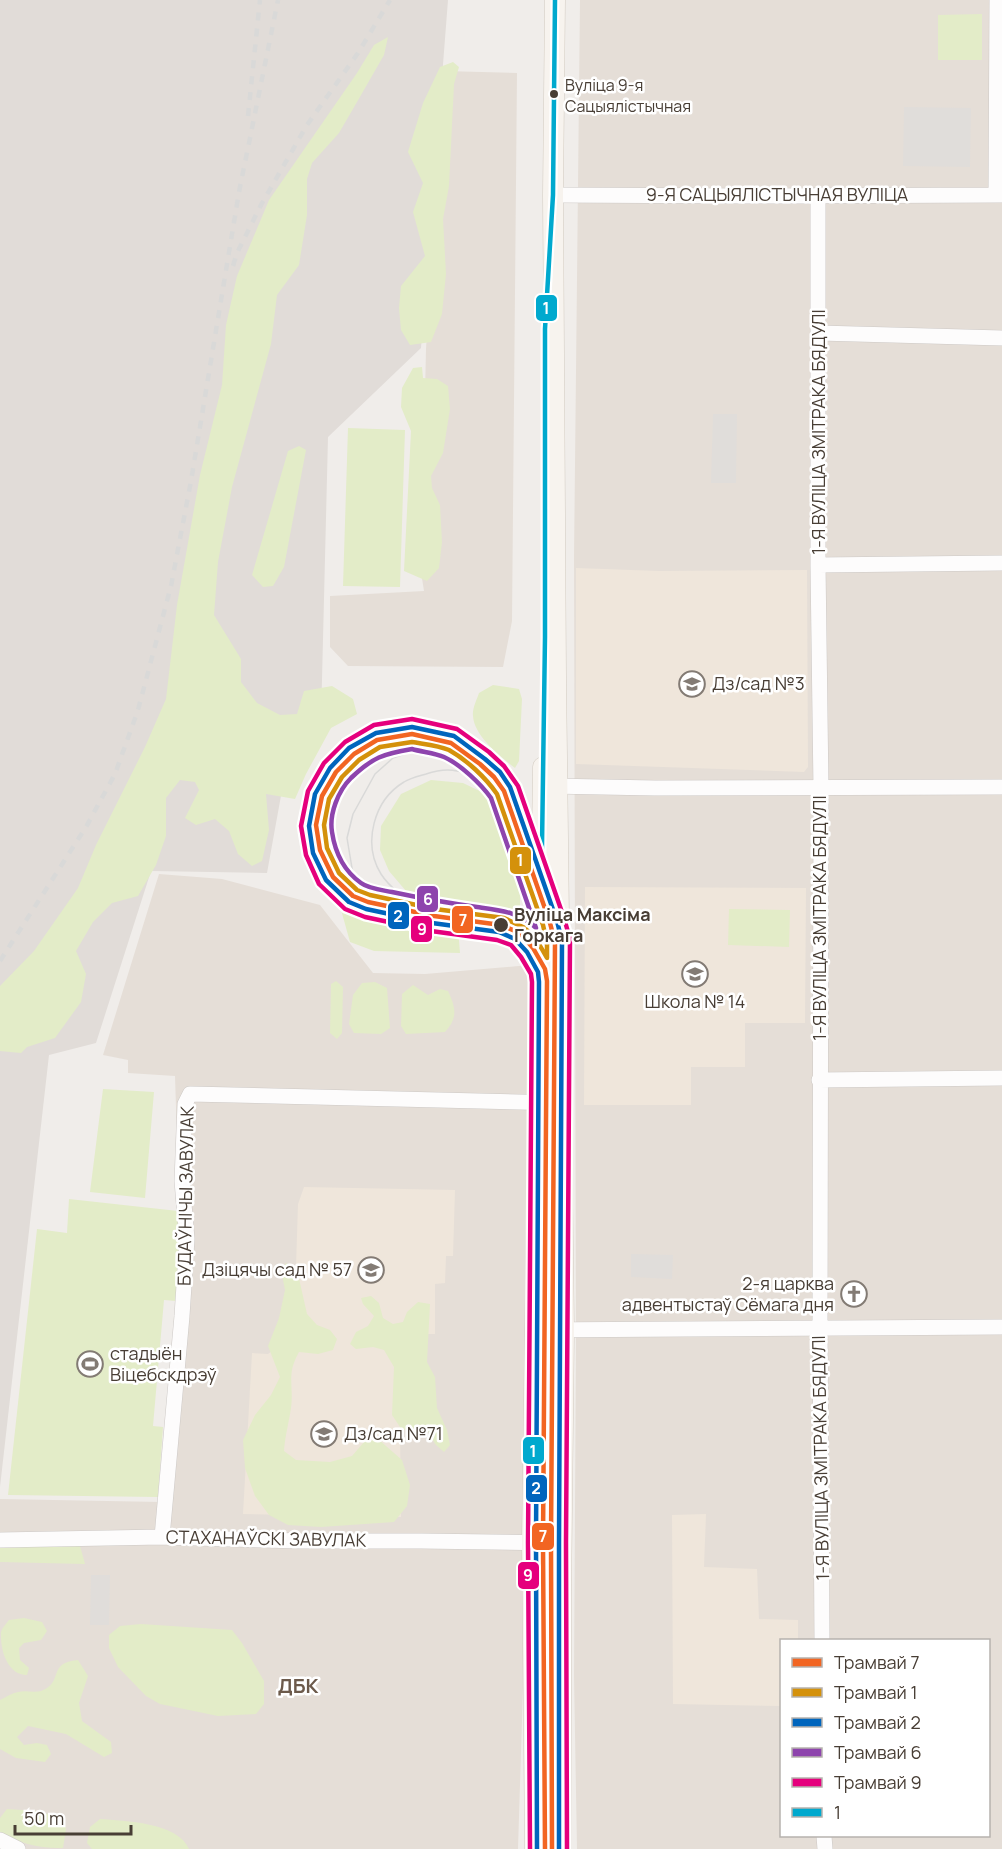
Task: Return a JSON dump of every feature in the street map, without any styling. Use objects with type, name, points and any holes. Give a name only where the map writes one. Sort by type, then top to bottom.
[{"type":"main road","points":[[555,0],[553,195],[545,329],[550,787],[562,1103],[564,1330],[561,1849]]},
{"type":"main road","points":[[535,1849],[532,1542],[537,1102],[550,787]]},
{"type":"street","points":[[997,0],[999,195]]},
{"type":"street","name":"9-Я САЦЫЯЛІСТЫЧНАЯ ВУЛІЦА","points":[[553,195],[999,195]]},
{"type":"street","name":"1-Я ВУЛІЦА ЗМІТРАКА БЯДУЛІ","points":[[818,195],[822,1639]]},
{"type":"street","points":[[819,333],[1002,338]]},
{"type":"street","points":[[818,565],[1002,563]]},
{"type":"street","points":[[550,787],[821,789],[1002,787]]},
{"type":"street","points":[[819,1080],[1002,1078]]},
{"type":"street","name":"БУДАЎНІЧЫ ЗАВУЛАК","points":[[162,1538],[182,1316],[186,1250],[182,1181],[185,1104],[190,1094],[537,1102]]},
{"type":"street","points":[[537,1102],[562,1103]]},
{"type":"street","points":[[535,1330],[1002,1326]]},
{"type":"street","name":"СТАХАНАЎСКІ ЗАВУЛАК","points":[[0,1540],[162,1538],[561,1543]]},
{"type":"street","points":[[0,1840],[18,1849]]},
{"type":"shaded area","points":[[0,0],[448,0],[421,348],[328,437],[321,720],[290,746],[267,873],[151,871],[96,1043],[49,1055],[0,1487]]},
{"type":"shaded area","points":[[580,0],[1002,0],[1002,1849],[577,1849],[574,1676],[576,1344],[574,558]]},
{"type":"shaded area","points":[[444,71],[517,73],[512,621],[503,667],[348,666],[330,647],[330,596],[424,591],[421,572],[426,349]]},
{"type":"shaded area","points":[[904,107],[971,108],[970,167],[903,166]]},
{"type":"shaded area","points":[[713,414],[737,414],[736,483],[711,483]]},
{"type":"shaded area","name":"Дз/сад №3","points":[[576,568],[659,571],[807,570],[808,767],[804,772],[576,764]]},
{"type":"shaded area","points":[[159,874],[222,879],[320,905],[373,973],[425,974],[530,965],[531,1072],[524,1656],[518,1849],[26,1849],[0,1829],[0,1499],[161,1502],[183,1239],[179,1202],[175,1076],[128,1073],[128,1060],[103,1055]]},
{"type":"shaded area","name":"Школа № 14","points":[[585,887],[806,888],[805,1023],[745,1023],[745,1067],[691,1067],[691,1105],[584,1105]]},
{"type":"shaded area","points":[[304,1187],[455,1190],[453,1256],[446,1256],[445,1283],[435,1284],[435,1334],[399,1334],[401,1517],[243,1514],[252,1353],[268,1354],[303,1327],[295,1298],[298,1204]]},
{"type":"shaded area","points":[[631,1254],[673,1255],[672,1279],[631,1277]]},
{"type":"shaded area","points":[[706,1514],[704,1567],[757,1569],[759,1619],[798,1620],[798,1639],[780,1639],[780,1706],[673,1704],[672,1515]]},
{"type":"shaded area","points":[[91,1575],[110,1575],[109,1625],[90,1625]]},
{"type":"green space","points":[[982,14],[982,60],[938,60],[938,15]]},
{"type":"green space","points":[[388,37],[384,55],[339,133],[312,163],[307,179],[307,215],[299,265],[277,295],[271,344],[232,487],[218,562],[214,615],[241,659],[241,682],[257,703],[280,715],[297,714],[304,691],[332,686],[353,699],[357,714],[331,728],[295,799],[266,794],[269,830],[262,861],[252,866],[238,854],[229,831],[215,819],[196,825],[185,818],[199,790],[195,782],[180,780],[166,798],[166,836],[156,865],[138,896],[112,903],[93,922],[76,951],[86,974],[81,1002],[55,1038],[27,1047],[21,1053],[0,1051],[0,986],[34,951],[78,888],[96,845],[145,747],[166,699],[177,605],[200,475],[222,385],[226,325],[237,276],[269,200],[374,45]]},
{"type":"green space","points":[[453,62],[459,67],[454,84],[449,186],[443,219],[446,274],[442,314],[431,342],[410,345],[401,330],[399,308],[401,286],[425,256],[413,212],[423,183],[408,152],[423,103],[440,67]]},
{"type":"green space","points":[[422,367],[423,378],[437,379],[448,386],[450,409],[443,453],[431,476],[432,488],[440,505],[442,542],[439,568],[427,581],[404,571],[411,431],[401,407],[402,388],[413,368]]},
{"type":"green space","points":[[348,428],[405,430],[400,587],[343,586]]},
{"type":"green space","points":[[299,446],[306,450],[284,567],[273,586],[263,587],[252,575],[288,451]]},
{"type":"green space","points":[[493,685],[519,689],[522,699],[519,761],[515,768],[489,745],[475,724],[473,710],[479,693]]},
{"type":"green space","points":[[431,780],[463,783],[490,796],[503,810],[520,856],[520,916],[436,907],[406,891],[389,871],[380,850],[381,826],[401,794]]},
{"type":"green space","points":[[338,899],[397,921],[458,928],[460,953],[374,951],[350,942]]},
{"type":"green space","points":[[729,909],[790,910],[789,947],[728,945]]},
{"type":"green space","points":[[336,981],[343,987],[342,1033],[337,1039],[330,1033],[331,984]]},
{"type":"green space","points":[[375,982],[387,988],[390,1028],[381,1034],[354,1033],[349,1024],[353,995],[362,983]]},
{"type":"green space","points":[[413,985],[428,995],[440,989],[448,991],[453,1003],[454,1017],[445,1032],[406,1034],[401,1026],[402,994]]},
{"type":"green space","points":[[103,1089],[154,1092],[145,1198],[90,1192]]},
{"type":"green space","name":"стадыён Віцебскдрэў","points":[[69,1199],[178,1211],[179,1252],[176,1301],[164,1300],[153,1426],[163,1427],[158,1497],[8,1495],[37,1229],[67,1233]]},
{"type":"green space","points":[[286,1263],[298,1274],[307,1314],[317,1325],[330,1330],[337,1339],[333,1350],[318,1354],[299,1352],[295,1360],[292,1373],[292,1400],[284,1451],[296,1460],[330,1462],[352,1456],[364,1442],[378,1439],[402,1460],[410,1485],[407,1506],[394,1522],[321,1527],[288,1525],[269,1515],[255,1496],[245,1468],[243,1440],[255,1415],[271,1395],[280,1377],[268,1346],[279,1318],[285,1290],[281,1270]]},
{"type":"green space","points":[[371,1296],[379,1303],[383,1318],[393,1324],[403,1322],[407,1312],[418,1302],[430,1304],[427,1362],[435,1377],[437,1408],[447,1430],[450,1445],[444,1452],[435,1444],[426,1427],[402,1430],[392,1415],[394,1367],[384,1350],[373,1347],[356,1349],[350,1344],[356,1332],[368,1326],[374,1316],[363,1304],[361,1298]]},
{"type":"green space","points":[[80,1546],[85,1564],[0,1562],[0,1548]]},
{"type":"green space","points":[[24,1618],[42,1622],[47,1631],[41,1640],[24,1643],[19,1648],[20,1660],[29,1668],[27,1675],[15,1671],[6,1661],[1,1639],[2,1630],[9,1620]]},
{"type":"green space","points":[[141,1624],[232,1630],[264,1681],[264,1704],[256,1714],[218,1716],[160,1704],[146,1696],[118,1667],[109,1648],[109,1635],[120,1626]]},
{"type":"green space","points":[[78,1660],[88,1676],[79,1703],[82,1721],[111,1742],[112,1753],[104,1757],[66,1734],[28,1726],[17,1737],[24,1745],[37,1743],[47,1745],[51,1754],[45,1762],[16,1758],[0,1749],[0,1700],[18,1692],[41,1691],[52,1683],[62,1665]]},
{"type":"green space","points":[[7,1809],[38,1811],[63,1819],[66,1829],[63,1848],[30,1844],[0,1832],[0,1818]]},
{"type":"green space","points":[[100,1819],[136,1822],[162,1828],[183,1840],[189,1849],[92,1849],[87,1843],[90,1827]]},
{"type":"tram line","name":"9","points":[[530,1849],[528,1543],[531,974],[511,945],[497,940],[431,931],[365,917],[345,909],[319,884],[306,855],[301,826],[308,791],[324,763],[345,742],[374,725],[412,719],[457,729],[504,766],[518,786],[570,939],[566,1543],[567,1849]]},
{"type":"tram line","points":[[353,896],[330,887],[316,875],[304,846],[301,816],[310,780],[325,759],[348,738],[382,723],[405,721],[426,728],[451,743]]},
{"type":"tram line","name":"2","points":[[537,1849],[538,972],[527,952],[515,939],[499,932],[432,923],[366,909],[349,902],[326,880],[313,853],[309,826],[315,794],[330,768],[349,748],[376,733],[412,727],[454,736],[500,772],[510,787],[562,941],[559,1849]]},
{"type":"tram line","name":"7","points":[[545,1849],[543,1543],[547,981],[545,969],[533,948],[520,933],[501,925],[434,916],[368,902],[353,896],[333,877],[320,850],[316,825],[322,796],[336,772],[354,754],[377,740],[412,734],[451,743],[480,764],[494,777],[504,791],[555,942],[551,1543],[552,1849]]},
{"type":"tram line","name":"1","points":[[412,742],[440,747],[456,754],[476,770],[497,794],[543,925],[547,943],[547,958],[539,944],[525,928],[504,918],[435,909],[370,895],[357,890],[339,873],[327,848],[324,825],[329,799],[342,777],[359,760],[380,747],[412,742]]},
{"type":"tram line","name":"6","points":[[412,749],[437,754],[457,764],[491,798],[536,928],[523,918],[493,909],[372,888],[361,883],[345,867],[335,847],[331,825],[333,810],[342,789],[351,778],[372,761],[412,749]]},
{"type":"tram line","points":[[392,907],[366,891],[353,874],[347,838],[353,814],[375,774],[393,758],[414,751],[432,750],[480,764]]},
{"type":"tram line","points":[[434,916],[398,892],[386,881],[375,862],[372,849],[374,823],[385,800],[404,782],[437,771],[450,770],[463,772],[504,791]]},
{"type":"railway","points":[[248,116],[260,0]]},
{"type":"railway","points":[[0,961],[86,827],[115,774],[138,710],[171,586],[191,481],[239,192],[278,0]]},
{"type":"railway","points":[[233,266],[261,205],[307,125],[358,53],[390,0]]},
{"type":"transit line","name":"1","points":[[535,1849],[532,1542],[545,637],[545,329],[553,195],[555,0]]},
{"type":"place","name":"Вуліца 9-я Сацыялістычная","points":[[554,94]]},
{"type":"place","name":"Дз/сад №3","points":[[692,684]]},
{"type":"place","name":"Вуліца Максіма Горкага","points":[[501,925]]},
{"type":"place","name":"Школа № 14","points":[[695,974]]},
{"type":"place","name":"Дзіцячы сад № 57","points":[[371,1270]]},
{"type":"place","name":"2-я царква адвентыстаў Сёмага дня","points":[[854,1294]]},
{"type":"place","name":"стадыён Віцебскдрэў","points":[[90,1364]]},
{"type":"place","name":"Дз/сад №71","points":[[324,1434]]},
{"type":"district","name":"ДБК","points":[[298,1686]]}]
